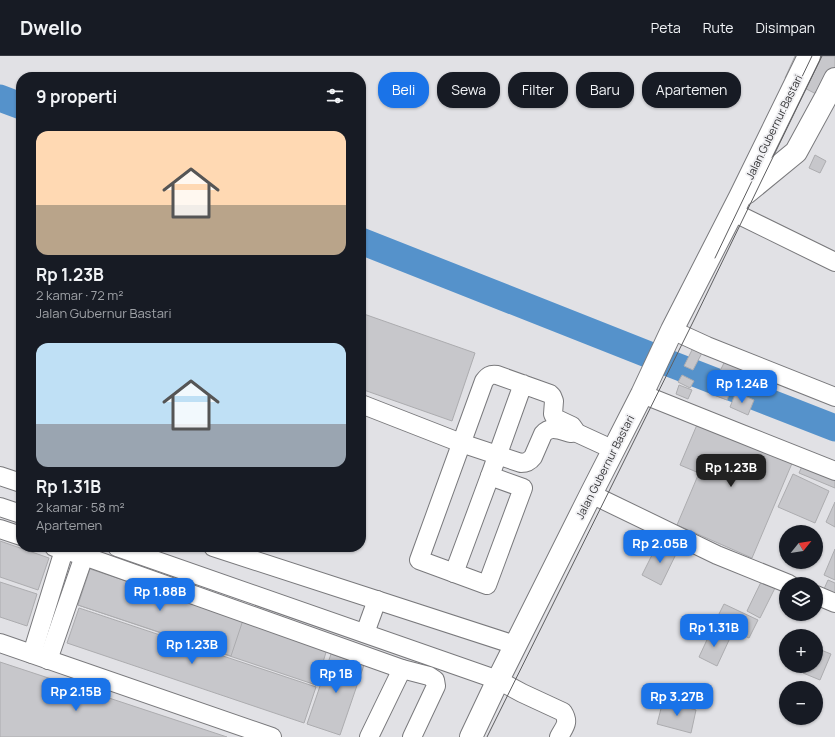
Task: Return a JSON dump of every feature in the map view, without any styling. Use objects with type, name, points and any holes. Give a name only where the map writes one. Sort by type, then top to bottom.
[{"type":"highway","name":"Jalan Gubernur Bastari","points":[[471,737],[515,645],[642,394],[672,330],[736,205],[809,56]]},
{"type":"highway","name":"Jalan Gubernur Bastari","points":[[736,205],[796,152],[835,79]]},
{"type":"street","points":[[736,205],[835,262]]},
{"type":"street","points":[[672,330],[707,346],[835,397]]},
{"type":"street","points":[[366,406],[461,443],[521,463],[528,462],[533,457],[553,410],[554,401],[552,396],[497,375],[489,375],[484,381],[461,443],[419,560],[487,585],[523,488],[490,476]]},
{"type":"street","points":[[454,573],[498,455],[522,384]]},
{"type":"street","points":[[642,394],[835,471]]},
{"type":"street","points":[[553,410],[556,418],[572,426],[577,433]]},
{"type":"street","points":[[545,431],[554,428],[570,433],[577,433],[614,450]]},
{"type":"street","points":[[0,476],[16,481]]},
{"type":"street","points":[[591,494],[717,555],[779,580]]},
{"type":"street","points":[[0,507],[16,512]]},
{"type":"street","points":[[0,529],[16,534]]},
{"type":"street","points":[[40,657],[60,552]]},
{"type":"street","points":[[40,657],[86,552],[402,669],[429,676],[435,680],[436,686],[412,737]]},
{"type":"street","points":[[131,552],[498,680],[563,712],[567,717],[567,723],[559,737]]},
{"type":"street","points":[[228,552],[515,645]]},
{"type":"street","points":[[823,598],[835,603]]},
{"type":"street","points":[[365,634],[377,600]]},
{"type":"street","points":[[0,643],[272,737]]},
{"type":"street","points":[[369,737],[402,669]]},
{"type":"building","points":[[795,56],[835,56],[835,70],[822,97],[785,78]]},
{"type":"building","points":[[815,155],[826,161],[820,173],[809,168]]},
{"type":"building","points":[[366,315],[475,353],[452,421],[366,391]]},
{"type":"building","points":[[694,346],[703,351],[693,370],[684,366]]},
{"type":"building","points":[[726,359],[745,368],[739,382],[719,373]]},
{"type":"building","points":[[682,375],[694,381],[690,388],[678,382]]},
{"type":"building","points":[[759,377],[773,384],[768,394],[754,387]]},
{"type":"building","points":[[715,384],[731,390],[727,400],[711,394]]},
{"type":"building","points":[[679,385],[692,390],[688,399],[676,394]]},
{"type":"building","points":[[736,392],[754,400],[748,415],[730,407]]},
{"type":"building","points":[[699,420],[793,461],[752,558],[677,525],[699,473],[680,465]]},
{"type":"building","points":[[804,462],[835,476],[835,488],[799,473]]},
{"type":"building","points":[[793,474],[829,491],[815,523],[778,507]]},
{"type":"building","points":[[835,502],[835,527],[826,522]]},
{"type":"building","points":[[0,541],[16,547],[16,552],[32,552],[49,558],[38,590],[0,577]]},
{"type":"building","points":[[658,543],[677,552],[661,585],[642,575]]},
{"type":"building","points":[[835,549],[835,580],[824,575]]},
{"type":"building","points":[[90,569],[327,649],[316,685],[78,605]]},
{"type":"building","points":[[90,569],[243,620],[231,656],[78,605]]},
{"type":"building","points":[[762,580],[776,586],[760,618],[747,611]]},
{"type":"building","points":[[828,580],[835,583],[835,594],[824,589]]},
{"type":"building","points":[[0,582],[37,594],[27,626],[0,617]]},
{"type":"building","points":[[724,604],[758,620],[749,638],[715,622]]},
{"type":"building","points":[[79,608],[316,687],[304,723],[67,643]]},
{"type":"building","points":[[712,629],[730,638],[717,666],[699,657]]},
{"type":"building","points":[[823,651],[831,654],[823,673]]},
{"type":"building","points":[[331,654],[364,665],[340,735],[307,724]]},
{"type":"building","points":[[0,662],[227,737],[0,737]]},
{"type":"building","points":[[803,673],[823,673],[820,680]]},
{"type":"building","points":[[663,701],[696,710],[691,733],[657,724]]},
{"type":"waterway","points":[[0,98],[16,104]]},
{"type":"waterway","points":[[366,243],[647,354]]},
{"type":"waterway","points":[[671,364],[835,428]]},
{"type":"tram line","points":[[715,258],[812,56]]},
{"type":"tram line","points":[[487,737],[695,318],[822,56]]}]
